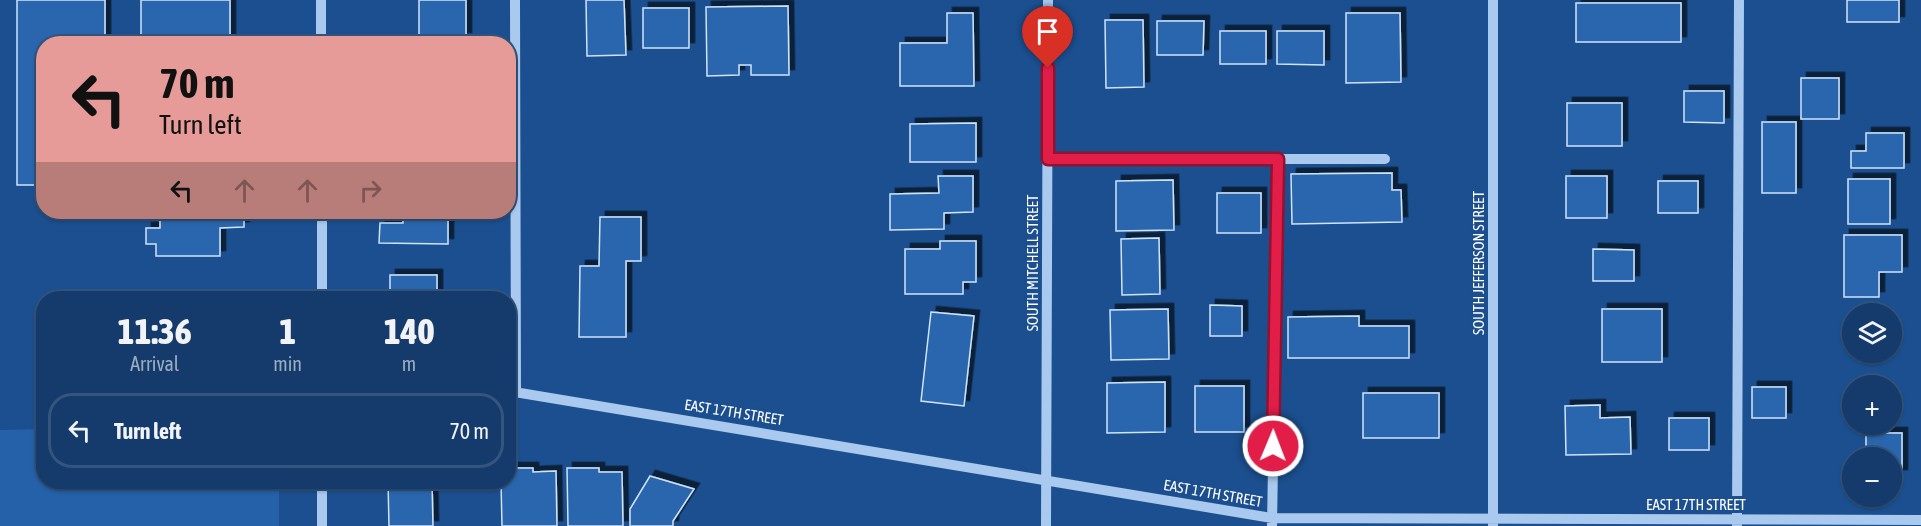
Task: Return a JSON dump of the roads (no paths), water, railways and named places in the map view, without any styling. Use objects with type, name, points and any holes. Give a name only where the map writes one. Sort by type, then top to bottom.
[{"type":"street","points":[[321,0],[321,36]]},
{"type":"street","points":[[515,0],[515,36]]},
{"type":"street","name":"SOUTH MITCHELL STREET","points":[[1046,526],[1048,0]]},
{"type":"street","name":"SOUTH JEFFERSON STREET","points":[[1493,0],[1493,522]]},
{"type":"street","points":[[1737,523],[1739,0]]},
{"type":"street","points":[[1048,159],[1385,159]]},
{"type":"street","points":[[1272,522],[1278,159]]},
{"type":"street","points":[[322,219],[322,291]]},
{"type":"street","points":[[513,219],[513,291]]},
{"type":"street","name":"EAST 17TH STREET","points":[[516,392],[1047,479],[1272,522],[1737,523],[1921,520]]},
{"type":"street","points":[[322,489],[322,526]]}]
